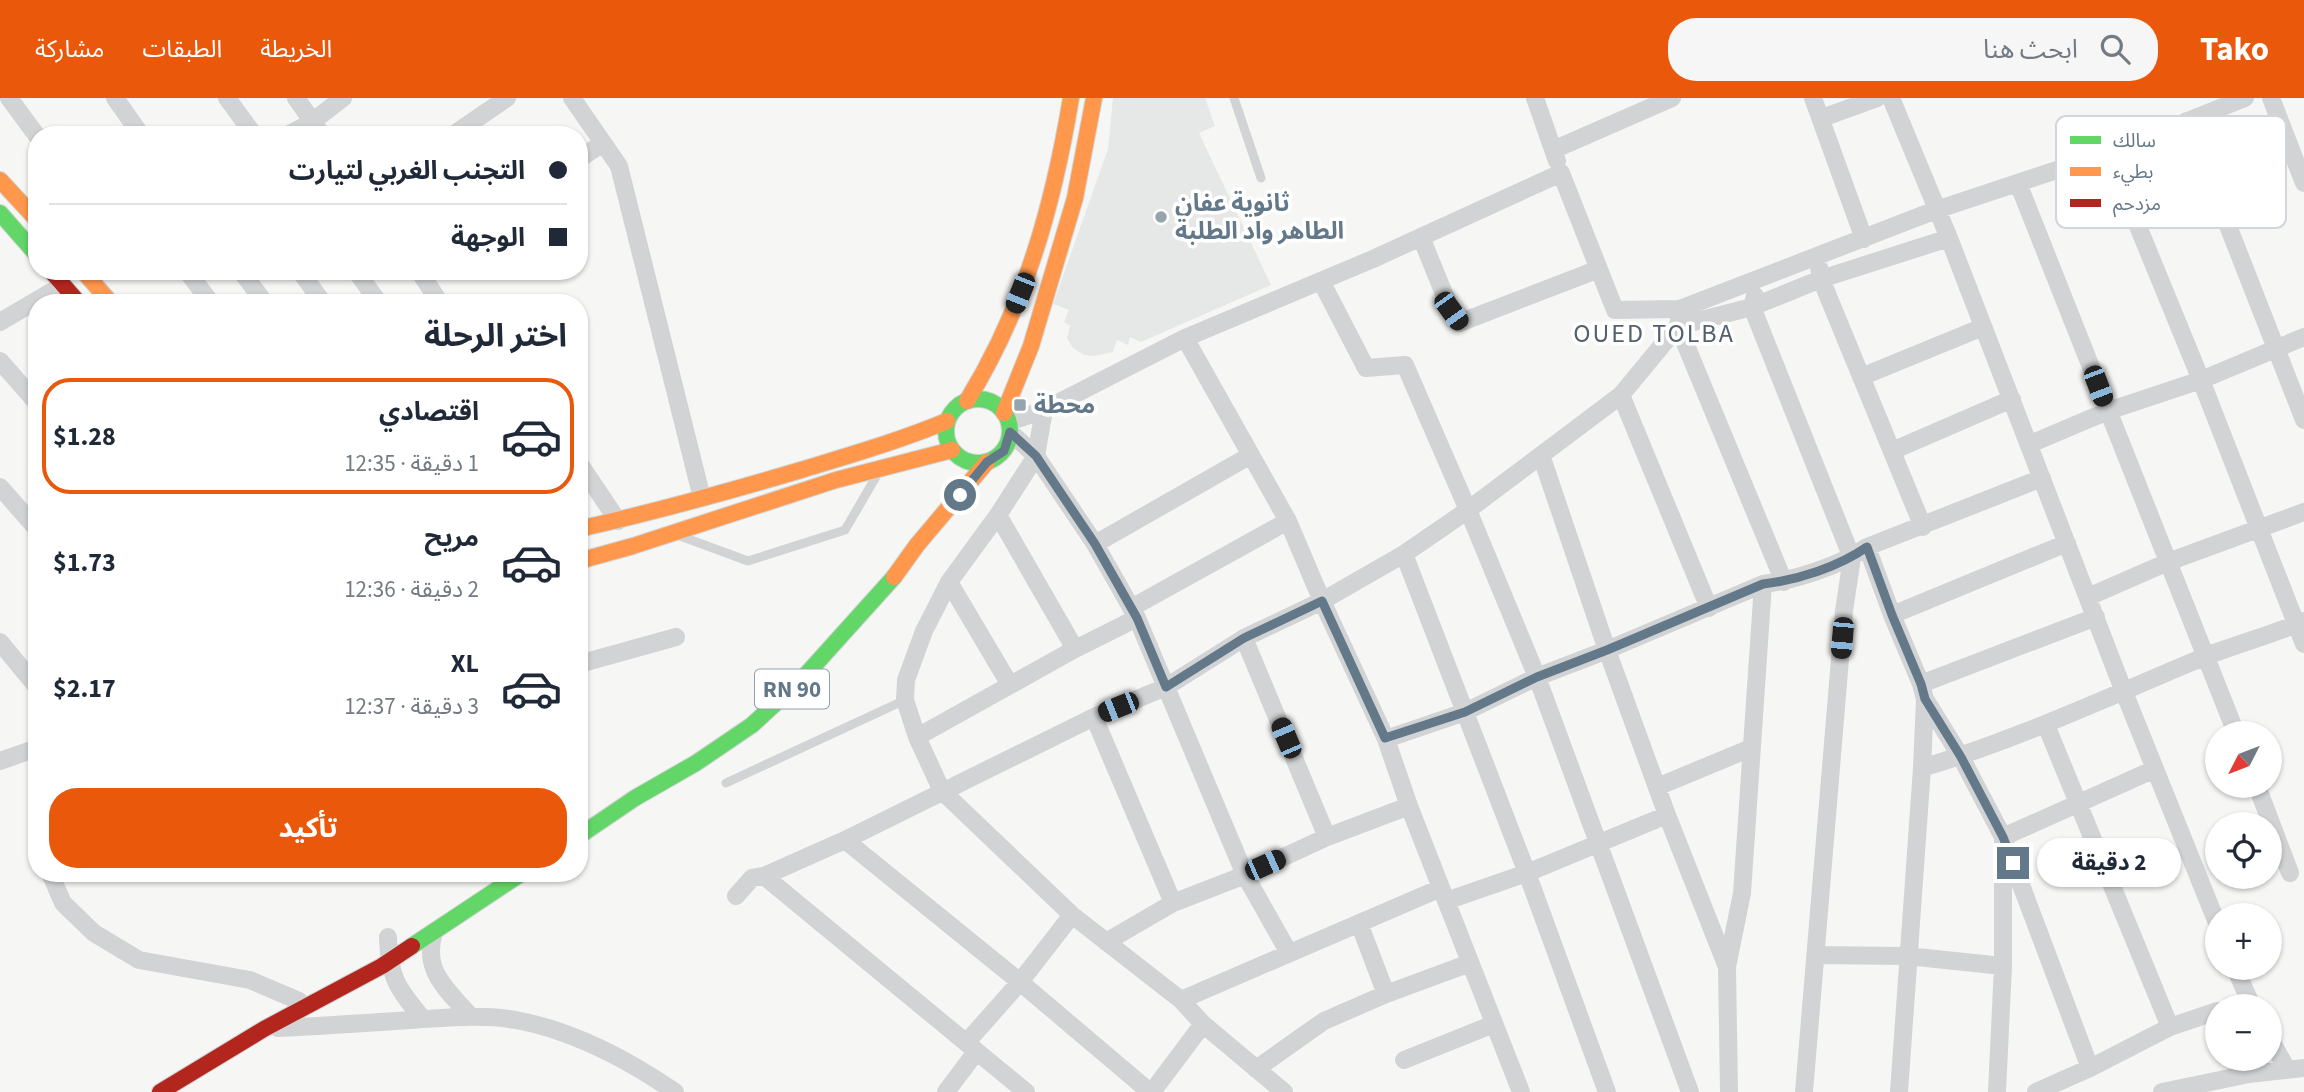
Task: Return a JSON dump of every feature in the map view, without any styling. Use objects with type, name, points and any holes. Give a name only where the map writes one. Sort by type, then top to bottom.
[{"type":"main road","points":[[953,458],[946,431],[947,421],[952,412],[967,401],[981,380],[1001,341],[1030,269],[1051,195],[1067,125],[1070,98]]},
{"type":"main road","points":[[588,558],[881,468],[953,458],[971,463],[987,462],[1004,451],[1008,422],[1075,198],[1094,98]]},
{"type":"main road","points":[[0,180],[28,210]]},
{"type":"main road","points":[[0,213],[28,245]]},
{"type":"main road","points":[[59,280],[71,294]]},
{"type":"main road","points":[[92,280],[103,294]]},
{"type":"main road","points":[[967,401],[976,399],[992,402],[1008,422]]},
{"type":"main road","points":[[588,527],[872,450],[927,431],[947,421]]},
{"type":"main road","name":"RN 90","points":[[588,829],[752,725],[803,678],[886,588],[917,545],[987,462]]},
{"type":"main road","name":"RN 90","points":[[917,545],[942,489]]},
{"type":"main road","name":"RN 90","points":[[588,820],[635,798]]},
{"type":"main road","points":[[160,1092],[264,1029],[389,961],[509,882]]},
{"type":"main road","points":[[370,949],[394,933]]},
{"type":"main road","points":[[264,1029],[341,969]]},
{"type":"street","points":[[9,98],[30,126]]},
{"type":"street","points":[[115,98],[135,126]]},
{"type":"street","points":[[228,98],[248,126]]},
{"type":"street","points":[[296,98],[316,126]]},
{"type":"street","points":[[319,126],[343,98]]},
{"type":"street","points":[[466,126],[507,98]]},
{"type":"street","points":[[572,98],[619,166],[702,498]]},
{"type":"street","points":[[1535,98],[1561,173],[1615,310],[1679,317],[1752,307],[1821,279],[1949,239]]},
{"type":"street","points":[[1553,149],[1672,98]]},
{"type":"street","points":[[1814,98],[1864,239]]},
{"type":"street","points":[[1822,118],[1877,98]]},
{"type":"street","points":[[1891,98],[2030,444],[2124,692],[2209,903]]},
{"type":"street","points":[[2200,116],[2245,98]]},
{"type":"street","points":[[2271,98],[2278,116]]},
{"type":"street","points":[[2286,137],[2304,183]]},
{"type":"street","points":[[588,153],[603,143]]},
{"type":"street","points":[[736,895],[752,878],[764,876],[845,840],[1094,717],[1166,687],[1244,638],[1322,601],[1404,554],[1621,395],[1679,317],[1817,256],[1936,210],[2056,170]]},
{"type":"street","points":[[1289,953],[1245,874],[1134,613],[1095,544],[1036,456],[1008,422],[1044,410],[1185,338],[1321,281],[1561,173]]},
{"type":"street","points":[[2018,183],[2231,721]]},
{"type":"street","points":[[2139,228],[2259,530],[2300,623],[2304,644]]},
{"type":"street","points":[[2228,228],[2304,420]]},
{"type":"street","points":[[1421,237],[1451,311],[1459,323],[1598,269]]},
{"type":"street","points":[[1817,256],[1821,279],[1923,527]]},
{"type":"street","points":[[1760,279],[1752,307],[1852,558],[1844,611],[1804,1092]]},
{"type":"street","points":[[1321,281],[1366,368],[1405,365],[1537,677],[1690,1092]]},
{"type":"street","points":[[48,294],[63,285]]},
{"type":"street","points":[[0,322],[28,306]]},
{"type":"street","points":[[1679,317],[1784,582]]},
{"type":"street","points":[[1861,377],[1983,327]]},
{"type":"street","points":[[2030,444],[2108,411],[2201,380],[2304,337]]},
{"type":"street","points":[[1185,338],[1288,521],[1385,738],[1443,895],[1521,1092]]},
{"type":"street","points":[[0,361],[28,393]]},
{"type":"street","points":[[1621,395],[1709,608]]},
{"type":"street","points":[[1892,451],[2012,399]]},
{"type":"street","points":[[1044,410],[1036,456],[998,515],[949,582],[924,631],[906,680],[905,700],[917,737],[942,791],[1072,915],[1181,1000],[1203,1024],[1284,1092]]},
{"type":"street","points":[[1541,455],[1607,650],[1667,815],[1727,968]]},
{"type":"street","points":[[1095,544],[1251,456]]},
{"type":"street","points":[[588,476],[618,521]]},
{"type":"street","points":[[1385,738],[1465,712],[1537,677],[1763,584],[1784,582],[1852,558],[1867,547],[2042,478]]},
{"type":"street","points":[[0,487],[28,519]]},
{"type":"street","points":[[2088,597],[2168,562],[2304,512]]},
{"type":"street","points":[[998,515],[1075,649]]},
{"type":"street","points":[[917,737],[1075,649],[1288,521]]},
{"type":"street","points":[[1892,615],[2067,542]]},
{"type":"street","points":[[1867,547],[1923,691],[2003,837],[2090,1068]]},
{"type":"street","points":[[1404,554],[1527,873],[1607,1092]]},
{"type":"street","points":[[949,582],[1010,685]]},
{"type":"street","points":[[1729,1092],[1727,968],[1742,893],[1763,584]]},
{"type":"street","points":[[1923,691],[2096,617]]},
{"type":"street","points":[[1922,768],[1961,757],[2046,725],[2206,656],[2300,623]]},
{"type":"street","points":[[588,661],[676,637]]},
{"type":"street","points":[[1244,638],[1327,838]]},
{"type":"street","points":[[0,642],[28,676]]},
{"type":"street","points":[[1899,1092],[1922,768],[1923,691]]},
{"type":"street","points":[[1094,717],[1173,903]]},
{"type":"street","points":[[2046,725],[2170,1027]]},
{"type":"street","points":[[1657,787],[1751,748]]},
{"type":"street","points":[[0,761],[28,751]]},
{"type":"street","points":[[2003,837],[2155,769]]},
{"type":"street","points":[[2261,798],[2290,873]]},
{"type":"street","points":[[1106,942],[1173,903],[1409,806]]},
{"type":"street","points":[[1181,1000],[1359,923],[1443,895],[1527,873],[1667,815]]},
{"type":"street","points":[[1997,1092],[2003,966],[2003,837]]},
{"type":"street","points":[[845,840],[1151,1092],[1203,1024]]},
{"type":"street","points":[[764,876],[1026,1092]]},
{"type":"street","points":[[54,882],[63,903],[94,933],[139,960],[250,980],[299,1001]]},
{"type":"street","points":[[946,1092],[971,1048],[1072,915]]},
{"type":"street","points":[[1359,923],[1386,995]]},
{"type":"street","points":[[433,932],[430,944],[432,967],[470,1016]]},
{"type":"street","points":[[394,933],[389,961],[401,993],[423,1019]]},
{"type":"street","points":[[1815,955],[1907,956],[2003,966]]},
{"type":"street","points":[[1256,1069],[1324,1021],[1470,963]]},
{"type":"street","points":[[2036,1092],[2170,1027],[2205,1015]]},
{"type":"street","points":[[264,1029],[470,1016],[514,1020],[559,1031],[618,1057],[675,1092]]},
{"type":"street","points":[[1404,1060],[1494,1024]]},
{"type":"street","points":[[2282,1053],[2295,1069]]},
{"type":"street","points":[[2162,1092],[2249,1074],[2295,1069]]},
{"type":"lane","points":[[1234,98],[1261,178]]},
{"type":"lane","points":[[672,533],[748,561],[845,530],[881,468]]},
{"type":"lane","points":[[726,783],[905,700]]},
{"type":"shaded area","name":"ثانوية عفان الطاهر واد الطلبة","points":[[1113,98],[1205,98],[1215,126],[1199,133],[1271,285],[1141,342],[1130,337],[1128,345],[1117,340],[1113,352],[1094,356],[1084,355],[1073,348],[1067,338],[1070,326],[1064,322],[1069,310],[1053,304],[1108,149]]},
{"type":"traffic: fast","points":[[0,213],[28,245]]},
{"type":"traffic: fast","points":[[978,399],[990,401],[1001,408],[1008,419],[1010,431],[1008,443],[1001,454],[990,461],[978,463],[966,461],[955,454],[948,443],[946,431],[948,419],[955,408],[966,401],[978,399]]},
{"type":"traffic: fast","points":[[588,830],[752,725],[803,678],[894,577]]},
{"type":"traffic: fast","points":[[412,946],[508,882]]},
{"type":"traffic: slow","points":[[967,401],[1005,329],[1034,255],[1055,178],[1071,98]]},
{"type":"traffic: slow","points":[[1004,413],[1031,346],[1075,198],[1094,98]]},
{"type":"traffic: slow","points":[[0,180],[28,210]]},
{"type":"traffic: slow","points":[[91,280],[103,294]]},
{"type":"traffic: slow","points":[[588,527],[773,478],[947,421]]},
{"type":"traffic: slow","points":[[588,558],[836,480],[952,450]]},
{"type":"traffic: slow","points":[[894,577],[917,545],[987,462]]},
{"type":"traffic: jam","points":[[59,280],[71,294]]},
{"type":"traffic: jam","points":[[160,1092],[264,1029],[382,966],[412,946]]},
{"type":"place","name":"ثانوية عفان الطاهر واد الطلبة","points":[[1161,217]]},
{"type":"place","name":"محطة","points":[[1020,405]]},
{"type":"district","name":"OUED TOLBA","points":[[1654,333]]},
{"type":"route","points":[[960,495],[987,462],[1004,451],[1010,432],[1036,456],[1095,544],[1137,618],[1166,687],[1244,638],[1322,601],[1385,738],[1465,712],[1537,677],[1763,584],[1784,582],[1852,558],[1867,547],[1925,699],[1961,757],[2003,837],[2013,863]]}]
